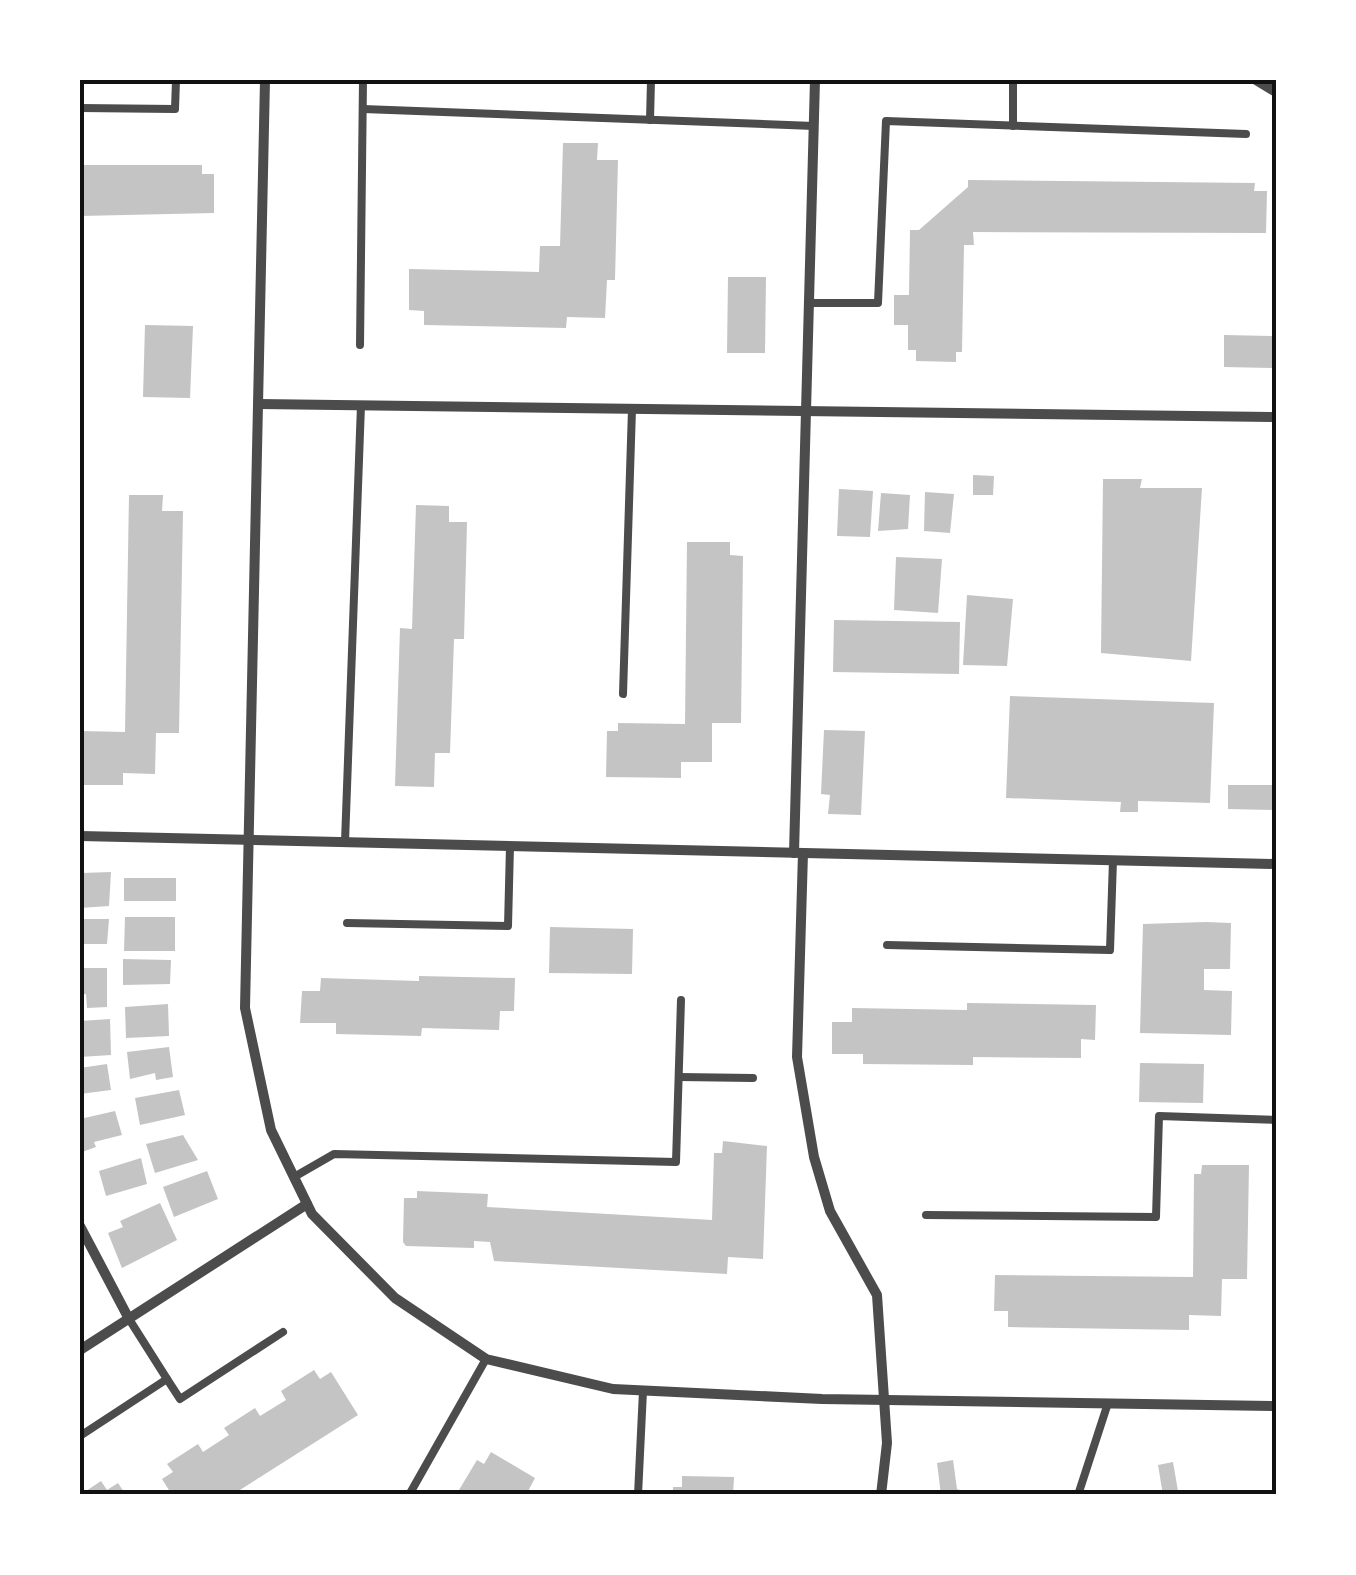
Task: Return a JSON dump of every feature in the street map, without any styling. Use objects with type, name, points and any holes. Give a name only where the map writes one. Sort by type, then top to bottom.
[{"type":"street","points":[[265,80],[246,1008],[271,1130],[307,1204],[395,1298],[486,1359],[613,1389],[884,1400],[1276,1406]]},
{"type":"street","points":[[815,80],[797,1057],[814,1157],[830,1211],[877,1295],[887,1443],[882,1495]]},
{"type":"street","points":[[1256,80],[1276,92]]},
{"type":"street","points":[[258,404],[1276,417]]},
{"type":"street","points":[[80,836],[1276,864]]},
{"type":"street","points":[[80,1350],[307,1204]]},
{"type":"street","points":[[80,1226],[129,1319]]},
{"type":"lane","points":[[80,108],[175,110],[176,80]]},
{"type":"lane","points":[[360,345],[364,80]]},
{"type":"lane","points":[[650,120],[651,80]]},
{"type":"lane","points":[[1013,80],[1013,126]]},
{"type":"lane","points":[[363,110],[814,126]]},
{"type":"lane","points":[[809,303],[878,304],[886,121],[1246,134]]},
{"type":"lane","points":[[345,842],[361,405]]},
{"type":"lane","points":[[623,694],[632,409]]},
{"type":"lane","points":[[347,923],[508,926],[510,846]]},
{"type":"lane","points":[[886,945],[1110,950],[1113,860]]},
{"type":"lane","points":[[294,1177],[334,1154],[676,1162],[681,1000]]},
{"type":"lane","points":[[679,1077],[753,1078]]},
{"type":"lane","points":[[926,1216],[1156,1217],[1159,1116],[1276,1120]]},
{"type":"lane","points":[[129,1319],[180,1399],[283,1332]]},
{"type":"lane","points":[[408,1495],[486,1359]]},
{"type":"lane","points":[[80,1436],[167,1379]]},
{"type":"lane","points":[[638,1495],[642,1391]]},
{"type":"lane","points":[[1078,1495],[1108,1403]]},
{"type":"building","points":[[563,143],[598,143],[597,160],[618,160],[615,280],[607,280],[605,318],[567,317],[566,328],[424,325],[424,311],[409,310],[409,269],[539,272],[540,246],[560,246]]},
{"type":"building","points":[[80,165],[202,165],[202,174],[214,174],[214,213],[80,216]]},
{"type":"building","points":[[968,180],[1255,183],[1254,191],[1267,191],[1266,233],[973,232],[974,245],[964,245],[962,352],[956,352],[956,362],[916,361],[916,350],[908,350],[908,325],[894,325],[894,295],[909,295],[910,230],[919,230],[968,187]]},
{"type":"building","points":[[728,277],[766,277],[765,353],[727,353]]},
{"type":"building","points":[[145,325],[193,326],[190,398],[143,397]]},
{"type":"building","points":[[1224,335],[1276,336],[1276,368],[1224,367]]},
{"type":"building","points":[[973,475],[994,476],[993,495],[973,495]]},
{"type":"building","points":[[1103,479],[1142,479],[1140,488],[1202,488],[1191,661],[1101,653]]},
{"type":"building","points":[[839,489],[873,491],[870,537],[837,536]]},
{"type":"building","points":[[925,492],[954,494],[950,533],[924,531]]},
{"type":"building","points":[[881,493],[910,495],[908,529],[878,531]]},
{"type":"building","points":[[129,495],[163,495],[162,511],[183,511],[179,733],[156,733],[155,774],[123,773],[123,785],[80,785],[80,731],[125,732]]},
{"type":"building","points":[[416,505],[449,506],[449,522],[467,522],[464,639],[454,639],[450,753],[435,753],[434,787],[395,786],[400,628],[412,629]]},
{"type":"building","points":[[687,542],[730,542],[730,555],[743,556],[741,723],[712,723],[712,762],[681,762],[681,778],[606,777],[607,731],[618,731],[618,723],[685,724]]},
{"type":"building","points":[[896,557],[942,559],[938,613],[894,610]]},
{"type":"building","points":[[967,595],[1013,599],[1007,666],[963,665]]},
{"type":"building","points":[[834,620],[960,622],[959,674],[833,672]]},
{"type":"building","points":[[1010,696],[1214,703],[1210,803],[1138,801],[1138,812],[1120,812],[1121,802],[1006,798]]},
{"type":"building","points":[[824,730],[865,731],[861,815],[828,814],[830,795],[821,794]]},
{"type":"building","points":[[1228,785],[1273,785],[1273,810],[1228,809]]},
{"type":"building","points":[[111,872],[109,906],[80,908],[82,873]]},
{"type":"building","points":[[124,878],[176,878],[176,901],[124,901]]},
{"type":"building","points":[[125,917],[175,917],[175,951],[124,951]]},
{"type":"building","points":[[80,919],[109,919],[107,944],[80,944]]},
{"type":"building","points":[[1231,923],[1230,969],[1204,969],[1204,990],[1232,991],[1231,1035],[1140,1033],[1143,924]]},
{"type":"building","points":[[550,927],[633,929],[632,974],[549,973]]},
{"type":"building","points":[[123,959],[171,960],[170,984],[123,985]]},
{"type":"building","points":[[80,968],[107,968],[107,1007],[87,1008],[86,994],[80,995]]},
{"type":"building","points":[[419,976],[515,978],[514,1011],[500,1011],[499,1030],[422,1028],[421,1036],[336,1034],[336,1023],[300,1023],[302,991],[320,991],[321,978],[419,981]]},
{"type":"building","points":[[967,1003],[1096,1005],[1095,1040],[1081,1039],[1081,1058],[973,1057],[973,1065],[863,1064],[863,1054],[832,1054],[832,1022],[852,1022],[852,1008],[967,1010]]},
{"type":"building","points":[[168,1004],[169,1036],[126,1038],[125,1007]]},
{"type":"building","points":[[110,1019],[111,1055],[80,1057],[80,1021]]},
{"type":"building","points":[[169,1047],[173,1077],[156,1080],[155,1073],[130,1079],[127,1052]]},
{"type":"building","points":[[1140,1063],[1204,1064],[1203,1103],[1139,1102]]},
{"type":"building","points":[[107,1064],[111,1090],[80,1094],[80,1068]]},
{"type":"building","points":[[179,1090],[185,1115],[140,1125],[135,1098]]},
{"type":"building","points":[[115,1111],[122,1135],[94,1142],[96,1147],[82,1152],[80,1119]]},
{"type":"building","points":[[183,1135],[198,1160],[155,1173],[146,1144]]},
{"type":"building","points":[[723,1141],[767,1146],[763,1259],[728,1257],[727,1274],[494,1261],[490,1242],[474,1241],[474,1248],[406,1246],[403,1242],[404,1198],[417,1198],[417,1191],[488,1194],[487,1207],[712,1220],[714,1153],[722,1153]]},
{"type":"building","points":[[141,1158],[147,1184],[106,1196],[99,1171]]},
{"type":"building","points":[[1202,1165],[1249,1165],[1247,1279],[1222,1279],[1221,1316],[1189,1315],[1189,1330],[1008,1327],[1008,1311],[994,1311],[995,1275],[1193,1277],[1194,1174],[1201,1174]]},
{"type":"building","points":[[207,1171],[218,1199],[174,1217],[163,1187]]},
{"type":"building","points":[[160,1203],[177,1240],[122,1268],[108,1233],[123,1227],[120,1221]]},
{"type":"building","points":[[314,1370],[320,1379],[331,1372],[358,1415],[232,1495],[172,1495],[162,1479],[173,1472],[167,1464],[198,1444],[203,1452],[229,1435],[224,1428],[255,1408],[260,1416],[286,1400],[281,1391]]},
{"type":"building","points":[[491,1452],[535,1478],[526,1495],[456,1495],[477,1460],[484,1464]]},
{"type":"building","points":[[953,1460],[957,1489],[969,1495],[941,1495],[937,1463]]},
{"type":"building","points":[[1173,1462],[1178,1491],[1185,1495],[1163,1495],[1158,1465]]},
{"type":"building","points":[[682,1476],[734,1477],[733,1495],[673,1495],[673,1487],[682,1487]]},
{"type":"building","points":[[101,1481],[107,1490],[118,1483],[126,1495],[80,1495]]}]
